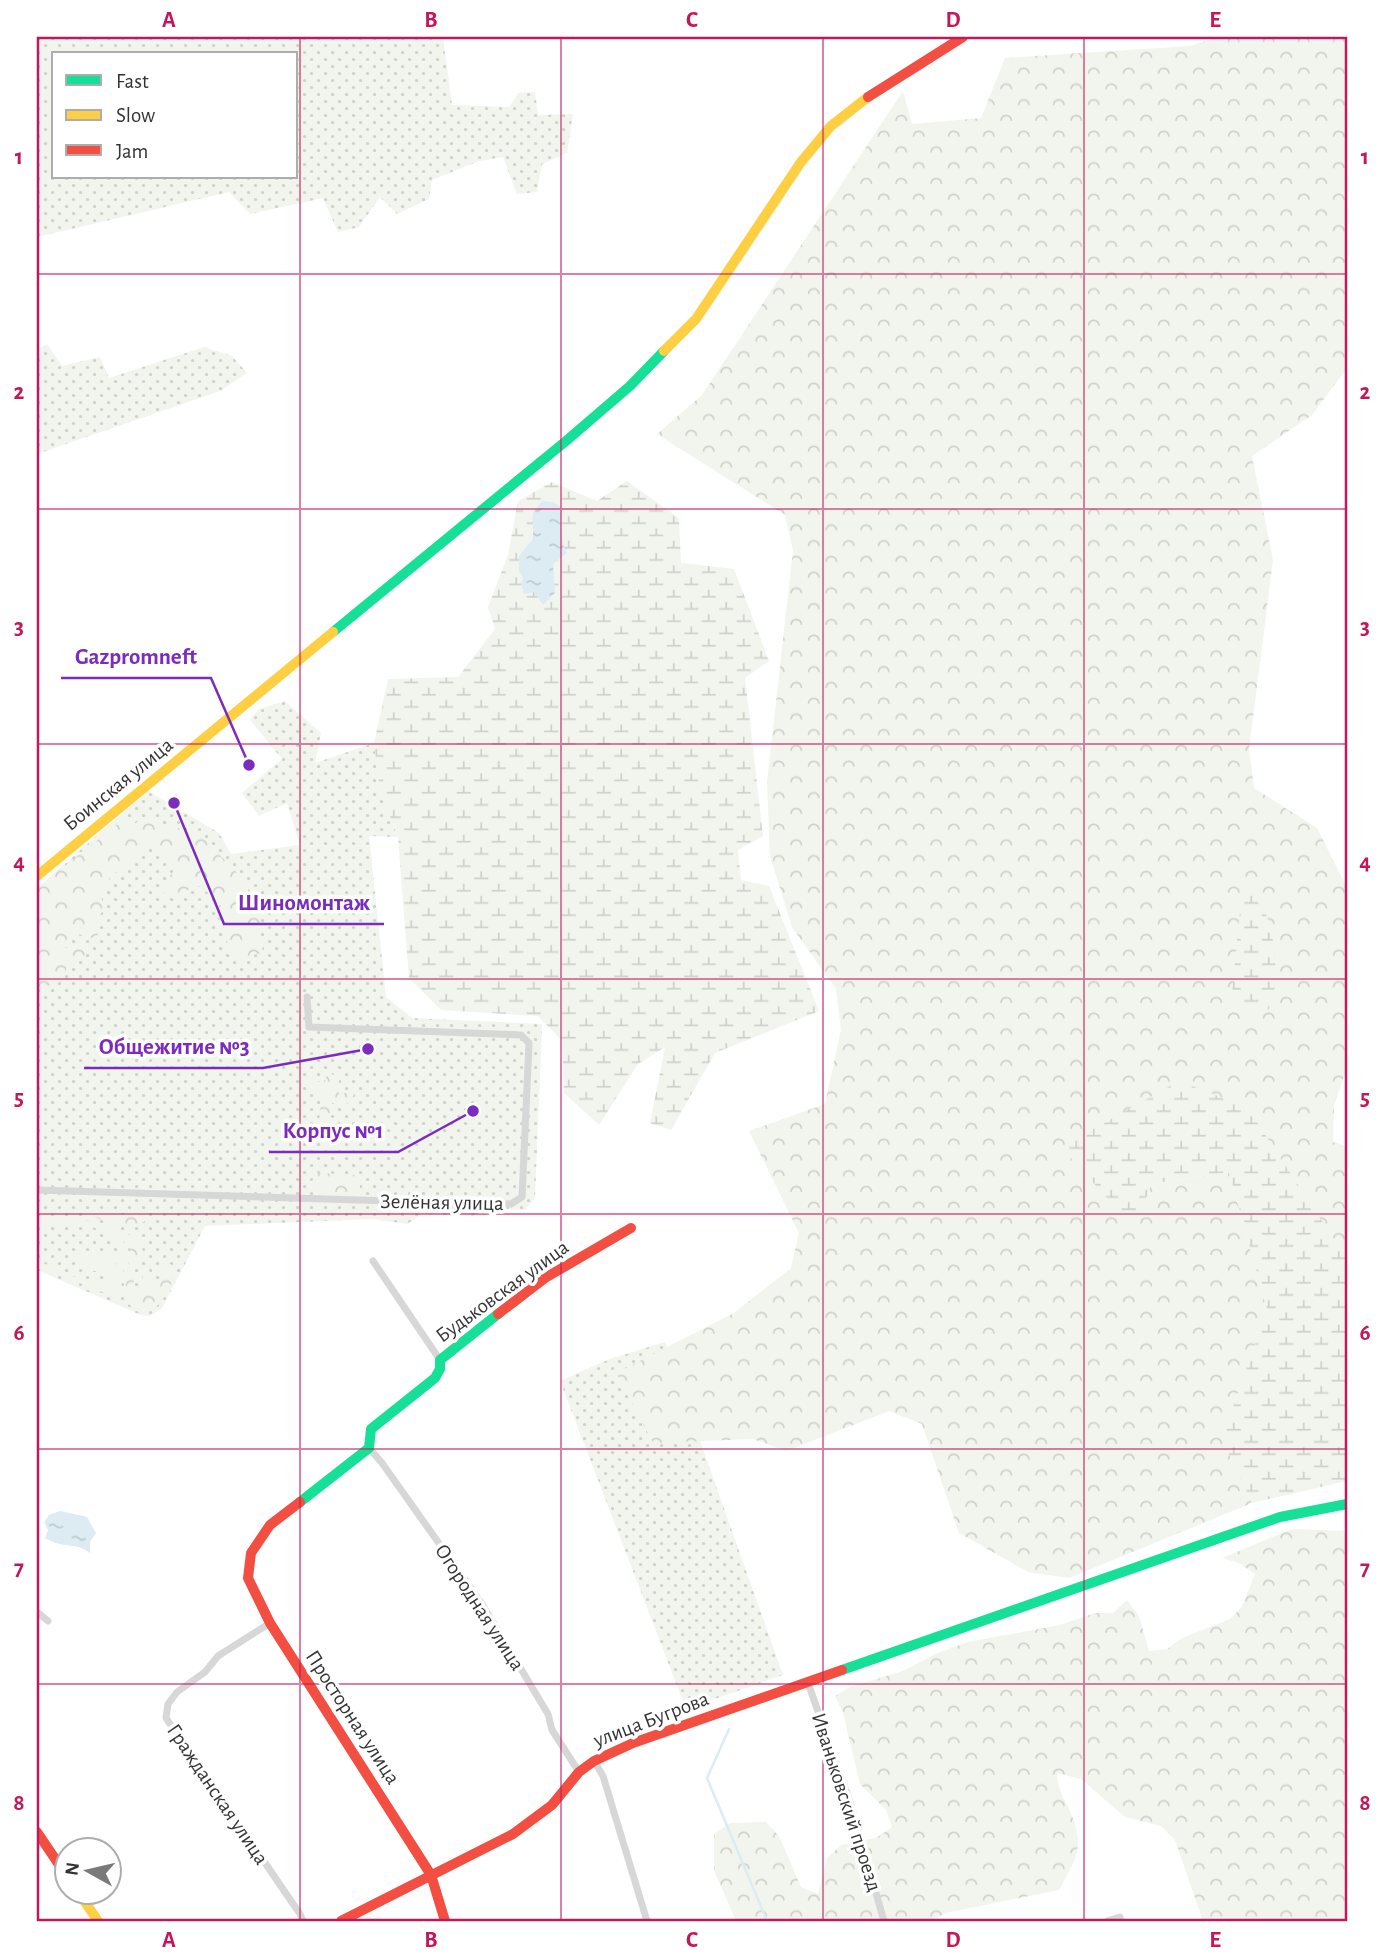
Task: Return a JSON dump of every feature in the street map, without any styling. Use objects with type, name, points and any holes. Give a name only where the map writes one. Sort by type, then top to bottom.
[{"type":"street","name":"Боинская улица","points":[[37,876],[630,386],[696,319],[801,162],[831,126],[877,90],[963,37]]},
{"type":"street","name":"Зелёная улица","points":[[37,1190],[487,1204],[511,1204],[522,1198],[528,1043],[521,1035],[309,1027],[307,997]]},
{"type":"street","name":"Будьковская улица","points":[[248,1578],[251,1553],[270,1525],[369,1448],[371,1429],[435,1378],[440,1369],[440,1360],[545,1278],[631,1228]]},
{"type":"street","points":[[373,1261],[440,1360]]},
{"type":"street","name":"Огородная улица","points":[[369,1448],[383,1463],[482,1604],[548,1714],[552,1730],[579,1772]]},
{"type":"street","name":"улица Бугрова","points":[[341,1921],[513,1834],[552,1805],[579,1772],[594,1761],[633,1743],[1280,1517],[1347,1504]]},
{"type":"street","name":"Просторная улица","points":[[248,1578],[270,1623],[431,1875],[445,1921]]},
{"type":"street","points":[[37,1612],[48,1621]]},
{"type":"street","name":"Гражданская улица","points":[[270,1623],[218,1656],[205,1672],[177,1692],[167,1704],[166,1718],[303,1921]]},
{"type":"street","name":"Иваньковский проезд","points":[[808,1683],[849,1799],[884,1921]]},
{"type":"street","points":[[594,1761],[603,1776],[646,1921]]},
{"type":"street","points":[[37,1832],[52,1854]]},
{"type":"street","points":[[88,1906],[98,1921]]},
{"type":"street","points":[[1107,1921],[1120,1917],[1121,1921]]},
{"type":"green space","points":[[37,37],[443,37],[452,105],[509,107],[518,93],[535,92],[538,115],[573,114],[567,153],[542,164],[537,192],[517,194],[503,157],[479,161],[432,180],[429,199],[397,214],[380,197],[359,227],[338,232],[323,198],[250,214],[229,192],[37,237]]},
{"type":"green space","points":[[1218,37],[1347,37],[1347,368],[1312,415],[1252,456],[1273,560],[1249,749],[1254,788],[1317,828],[1347,888],[1347,1067],[1334,1106],[1333,1142],[1347,1146],[1347,1256],[1331,1235],[1178,1081],[1135,1229],[1151,1184],[1229,1172],[1267,1309],[1222,1439],[1252,1503],[1069,1578],[1028,1572],[959,1533],[922,1424],[889,1411],[786,1451],[753,1439],[653,1443],[616,1373],[734,1313],[791,1268],[799,1233],[749,1131],[825,1104],[841,1030],[836,989],[792,927],[770,856],[767,782],[793,551],[785,515],[657,434],[702,395],[903,91],[912,124],[981,118],[1005,58],[1190,46]]},
{"type":"green space","points":[[47,344],[62,366],[100,357],[109,378],[204,347],[232,356],[247,373],[220,391],[37,454],[37,349]]},
{"type":"green space","points":[[627,481],[679,518],[681,563],[734,569],[769,661],[745,678],[763,836],[738,850],[741,880],[769,886],[819,1011],[715,1053],[671,1130],[650,1123],[665,1047],[638,1064],[599,1125],[564,1093],[562,1041],[538,1016],[441,1010],[409,978],[398,837],[380,792],[374,743],[388,679],[458,677],[495,629],[488,607],[508,555],[518,501],[552,482],[597,501]]},
{"type":"green space","points":[[285,701],[321,733],[315,763],[374,743],[380,792],[398,837],[369,836],[386,997],[412,1018],[542,1024],[535,1198],[525,1210],[491,1209],[485,1216],[423,1214],[407,1224],[372,1219],[205,1226],[162,1308],[150,1316],[141,1315],[37,1270],[37,888],[148,791],[219,833],[231,854],[300,845],[287,803],[259,816],[242,793],[282,759],[250,720],[259,709]]},
{"type":"green space","points":[[152,814],[162,824],[198,833],[247,883],[259,916],[263,953],[234,959],[216,915],[222,903],[197,885],[173,898],[164,896],[162,886],[176,868],[152,846],[110,876],[107,890],[100,892],[104,908],[98,919],[98,935],[92,938],[75,933],[60,945],[62,949],[84,942],[88,953],[67,965],[64,980],[37,990],[37,976],[45,974],[37,970],[37,888],[124,819],[130,826]]},
{"type":"green space","points":[[1242,888],[1262,907],[1271,929],[1273,943],[1275,988],[1268,1010],[1259,1012],[1241,1009],[1232,993]]},
{"type":"green space","points":[[311,1070],[316,1081],[325,1082],[327,1073],[339,1076],[335,1090],[342,1095],[349,1090],[354,1095],[346,1105],[332,1103],[330,1131],[327,1136],[319,1133],[320,1098],[314,1086],[307,1080]]},
{"type":"green space","points":[[1179,1081],[1247,1107],[1347,1256],[1347,1481],[1252,1503],[1222,1439],[1267,1309],[1229,1172],[1151,1184],[1135,1229],[1061,1147]]},
{"type":"green space","points":[[318,1173],[355,1175],[360,1179],[360,1192],[355,1196],[316,1195],[311,1184]]},
{"type":"green space","points":[[95,1207],[125,1215],[144,1211],[148,1218],[135,1226],[120,1226],[90,1214]]},
{"type":"green space","points":[[37,1219],[90,1221],[114,1230],[122,1239],[126,1251],[120,1299],[37,1266],[37,1260],[83,1280],[107,1281],[115,1276],[119,1265],[116,1238],[88,1226],[37,1224]]},
{"type":"green space","points":[[133,1233],[140,1242],[145,1257],[132,1267],[135,1293],[141,1288],[143,1275],[148,1268],[154,1281],[160,1280],[162,1270],[168,1263],[176,1267],[168,1292],[151,1311],[135,1308],[124,1302],[130,1250],[126,1236]]},
{"type":"green space","points":[[77,1250],[118,1256],[115,1274],[75,1268]]},
{"type":"green space","points":[[665,1342],[783,1675],[686,1709],[560,1381],[610,1359]]},
{"type":"green space","points":[[1292,1529],[1347,1531],[1347,1921],[1203,1921],[1175,1840],[1161,1826],[1125,1817],[1081,1779],[1057,1773],[1059,1788],[1074,1822],[1078,1842],[1075,1860],[1059,1890],[946,1913],[930,1921],[736,1921],[714,1870],[714,1834],[730,1823],[766,1822],[779,1836],[801,1887],[818,1894],[827,1858],[841,1845],[876,1838],[892,1827],[886,1810],[860,1784],[843,1713],[835,1696],[850,1687],[903,1671],[935,1654],[968,1642],[1060,1625],[1095,1613],[1113,1613],[1127,1600],[1139,1616],[1149,1651],[1167,1649],[1182,1638],[1230,1619],[1242,1607],[1255,1574],[1239,1563],[1222,1558]]},
{"type":"water","points":[[542,501],[553,502],[563,508],[561,531],[567,553],[553,564],[555,593],[543,605],[534,592],[524,594],[521,584],[523,578],[519,571],[519,556],[533,539],[533,513]]},
{"type":"water","points":[[60,1511],[87,1517],[96,1533],[90,1542],[90,1553],[45,1538],[48,1530],[44,1522],[49,1515]]},
{"type":"waterway","points":[[729,1729],[707,1778],[767,1921]]},
{"type":"traffic: fast","points":[[333,632],[566,441],[630,386],[664,351]]},
{"type":"traffic: fast","points":[[300,1502],[369,1448],[371,1429],[435,1378],[440,1369],[440,1360],[498,1314]]},
{"type":"traffic: fast","points":[[842,1670],[1280,1517],[1347,1504]]},
{"type":"traffic: slow","points":[[664,351],[696,319],[801,162],[831,126],[868,97]]},
{"type":"traffic: slow","points":[[37,876],[333,632]]},
{"type":"traffic: slow","points":[[88,1906],[98,1921]]},
{"type":"traffic: jam","points":[[868,97],[963,37]]},
{"type":"traffic: jam","points":[[498,1314],[545,1278],[631,1228]]},
{"type":"traffic: jam","points":[[300,1502],[270,1525],[251,1553],[248,1578],[270,1623],[431,1875],[445,1921]]},
{"type":"traffic: jam","points":[[341,1921],[513,1834],[552,1805],[579,1772],[594,1761],[633,1743],[842,1670]]},
{"type":"traffic: jam","points":[[37,1832],[52,1854]]},
{"type":"place","name":"Gazpromneft","points":[[249,765]]},
{"type":"place","name":"Шиномонтаж","points":[[174,803]]},
{"type":"place","name":"Общежитие №3","points":[[368,1049]]},
{"type":"place","name":"Корпус №1","points":[[473,1111]]}]
